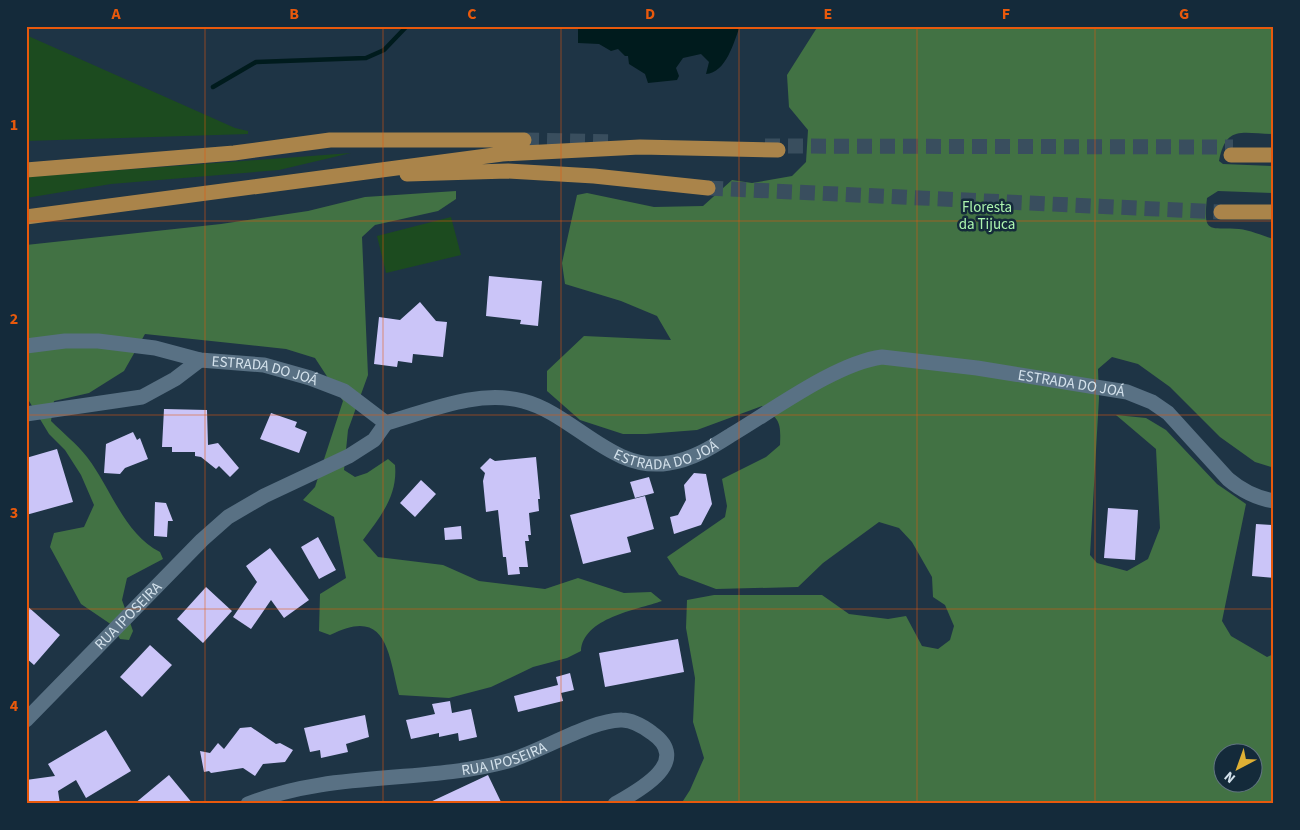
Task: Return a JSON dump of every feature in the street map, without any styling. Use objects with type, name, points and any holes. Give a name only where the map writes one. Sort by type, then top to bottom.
[{"type":"highway","points":[[26,170],[234,153],[330,140],[524,140]]},
{"type":"highway","points":[[26,217],[502,154],[640,147],[778,150]]},
{"type":"highway","points":[[1274,148],[1232,151],[1274,155]]},
{"type":"highway","points":[[338,176],[508,170],[594,176],[708,188]]},
{"type":"highway","points":[[1221,212],[1274,212]]},
{"type":"street","name":"ESTRADA DO JOÁ","points":[[26,346],[65,341],[98,341],[155,348],[200,360],[264,365],[310,378],[344,391],[386,423],[462,402],[494,397],[522,401],[546,409],[623,458],[647,465],[670,463],[704,451],[839,370],[869,359],[882,357],[977,368],[1127,392],[1152,402],[1168,413],[1238,488],[1261,499],[1274,501]]},
{"type":"street","points":[[26,414],[142,397],[167,384],[200,360]]},
{"type":"street","name":"RUA IPOSEIRA","points":[[26,720],[202,540],[228,517],[264,496],[349,456],[374,440],[386,423]]},
{"type":"street","name":"RUA IPOSEIRA","points":[[248,804],[269,795],[357,778],[449,771],[508,761],[593,727],[622,720],[640,724],[660,739],[667,754],[663,768],[647,786],[615,804]]},
{"type":"green space","name":"Floresta da Tijuca","points":[[818,26],[1274,26],[1274,134],[1245,133],[1231,136],[1222,149],[1219,161],[1223,164],[1274,166],[1274,193],[1218,191],[1207,198],[1206,218],[1207,224],[1210,227],[1243,230],[1274,239],[1274,468],[1255,462],[1220,437],[1170,387],[1138,364],[1112,357],[1098,369],[1099,398],[1090,555],[1097,563],[1127,571],[1148,559],[1160,528],[1156,449],[1116,415],[1146,418],[1166,430],[1217,484],[1246,504],[1222,621],[1231,636],[1267,657],[1274,654],[1274,804],[681,804],[690,790],[704,758],[693,722],[695,678],[686,628],[687,600],[714,595],[822,595],[849,614],[888,619],[906,616],[922,646],[938,649],[950,640],[954,626],[945,605],[933,597],[932,577],[912,542],[899,528],[879,522],[823,563],[798,587],[716,589],[679,575],[667,557],[725,517],[727,506],[722,479],[766,457],[780,445],[778,422],[762,406],[697,430],[623,434],[580,420],[547,391],[547,371],[584,336],[671,340],[657,316],[621,301],[565,284],[562,263],[577,195],[587,193],[654,207],[703,206],[732,180],[752,183],[792,176],[806,162],[808,130],[789,107],[787,75]]},
{"type":"green space","points":[[26,35],[235,128],[248,131],[248,134],[26,141]]},
{"type":"green space","points":[[351,153],[279,170],[111,184],[26,198],[26,177]]},
{"type":"green space","points":[[456,191],[456,199],[438,211],[375,225],[362,237],[368,375],[348,430],[344,470],[355,477],[367,473],[388,459],[395,465],[394,487],[391,496],[376,523],[363,540],[378,557],[443,565],[479,581],[545,589],[578,578],[624,593],[651,592],[662,601],[625,612],[601,623],[584,640],[581,651],[567,658],[533,667],[491,687],[449,698],[399,695],[387,649],[382,638],[374,630],[363,626],[349,627],[330,635],[319,631],[320,594],[346,578],[334,517],[303,500],[315,487],[343,401],[315,358],[286,349],[145,334],[124,371],[89,393],[54,401],[51,421],[87,457],[127,522],[148,544],[160,552],[163,559],[127,578],[122,600],[133,631],[129,640],[120,639],[112,625],[81,604],[50,547],[54,533],[84,527],[94,505],[81,475],[65,450],[49,434],[29,401],[26,402],[26,245],[221,224],[308,211],[365,197]]},
{"type":"green space","points":[[451,217],[461,255],[386,273],[377,236]]},
{"type":"shaded area","points":[[578,26],[740,26],[724,63],[713,72],[706,74],[709,62],[701,54],[683,58],[676,68],[679,76],[677,80],[648,83],[645,74],[629,64],[628,56],[625,56],[618,49],[611,51],[599,44],[578,43]]},
{"type":"building","points":[[489,276],[542,281],[538,326],[520,324],[521,320],[486,316]]},
{"type":"building","points":[[420,302],[436,321],[447,322],[443,357],[413,354],[412,363],[398,361],[397,367],[374,364],[379,317],[400,320]]},
{"type":"building","points":[[164,409],[207,410],[208,445],[218,443],[239,468],[230,477],[219,466],[216,469],[201,457],[195,456],[195,452],[172,452],[172,447],[162,447]]},
{"type":"building","points":[[271,413],[297,422],[295,427],[307,432],[299,453],[260,439]]},
{"type":"building","points":[[133,432],[137,440],[140,438],[148,459],[125,468],[120,474],[104,473],[106,444]]},
{"type":"building","points":[[57,449],[73,502],[26,515],[26,458]]},
{"type":"building","points":[[536,457],[540,499],[538,499],[539,511],[529,513],[531,535],[528,535],[529,541],[525,541],[528,567],[519,567],[520,574],[508,575],[506,557],[503,557],[498,510],[486,512],[483,481],[485,473],[480,468],[490,458],[495,461]]},
{"type":"building","points":[[694,473],[706,474],[712,504],[701,525],[674,534],[670,517],[678,515],[686,500],[684,485]]},
{"type":"building","points":[[649,477],[654,493],[635,498],[630,482]]},
{"type":"building","points":[[421,480],[436,494],[415,517],[400,503]]},
{"type":"building","points":[[645,496],[654,529],[627,537],[631,552],[583,564],[570,515]]},
{"type":"building","points":[[155,502],[166,503],[173,521],[168,521],[167,537],[154,536]]},
{"type":"building","points":[[1108,508],[1138,510],[1135,560],[1104,558]]},
{"type":"building","points":[[1256,524],[1274,525],[1274,578],[1252,576]]},
{"type":"building","points":[[461,526],[462,539],[445,540],[444,528]]},
{"type":"building","points":[[318,537],[336,570],[319,579],[301,547]]},
{"type":"building","points":[[270,548],[309,600],[284,618],[271,600],[251,629],[233,617],[257,582],[246,566]]},
{"type":"building","points":[[206,587],[232,611],[203,643],[177,619]]},
{"type":"building","points":[[26,605],[60,635],[34,665],[26,658]]},
{"type":"building","points":[[678,639],[684,672],[605,687],[599,653]]},
{"type":"building","points":[[150,645],[172,665],[142,697],[120,677]]},
{"type":"building","points":[[570,673],[574,690],[561,693],[563,701],[518,712],[514,696],[558,685],[556,677]]},
{"type":"building","points":[[450,701],[452,713],[471,709],[477,737],[459,741],[458,733],[439,737],[439,733],[411,739],[406,720],[435,714],[432,704]]},
{"type":"building","points":[[365,715],[369,737],[346,744],[348,752],[321,758],[320,750],[310,752],[304,728]]},
{"type":"building","points":[[251,727],[276,744],[280,743],[293,750],[285,762],[263,764],[255,776],[243,768],[211,773],[209,771],[204,772],[200,751],[210,753],[218,743],[224,749],[240,728]]},
{"type":"building","points":[[106,730],[131,771],[86,798],[76,780],[58,791],[60,804],[28,804],[26,780],[55,776],[48,764]]},
{"type":"building","points":[[169,775],[193,804],[134,804]]},
{"type":"building","points":[[488,775],[502,804],[426,804]]},
{"type":"waterway","points":[[213,87],[256,62],[366,58],[384,50],[407,26]]},
{"type":"tunnel","points":[[524,140],[614,142]]},
{"type":"tunnel","points":[[765,146],[1233,147]]},
{"type":"tunnel","points":[[708,188],[1221,212]]}]
